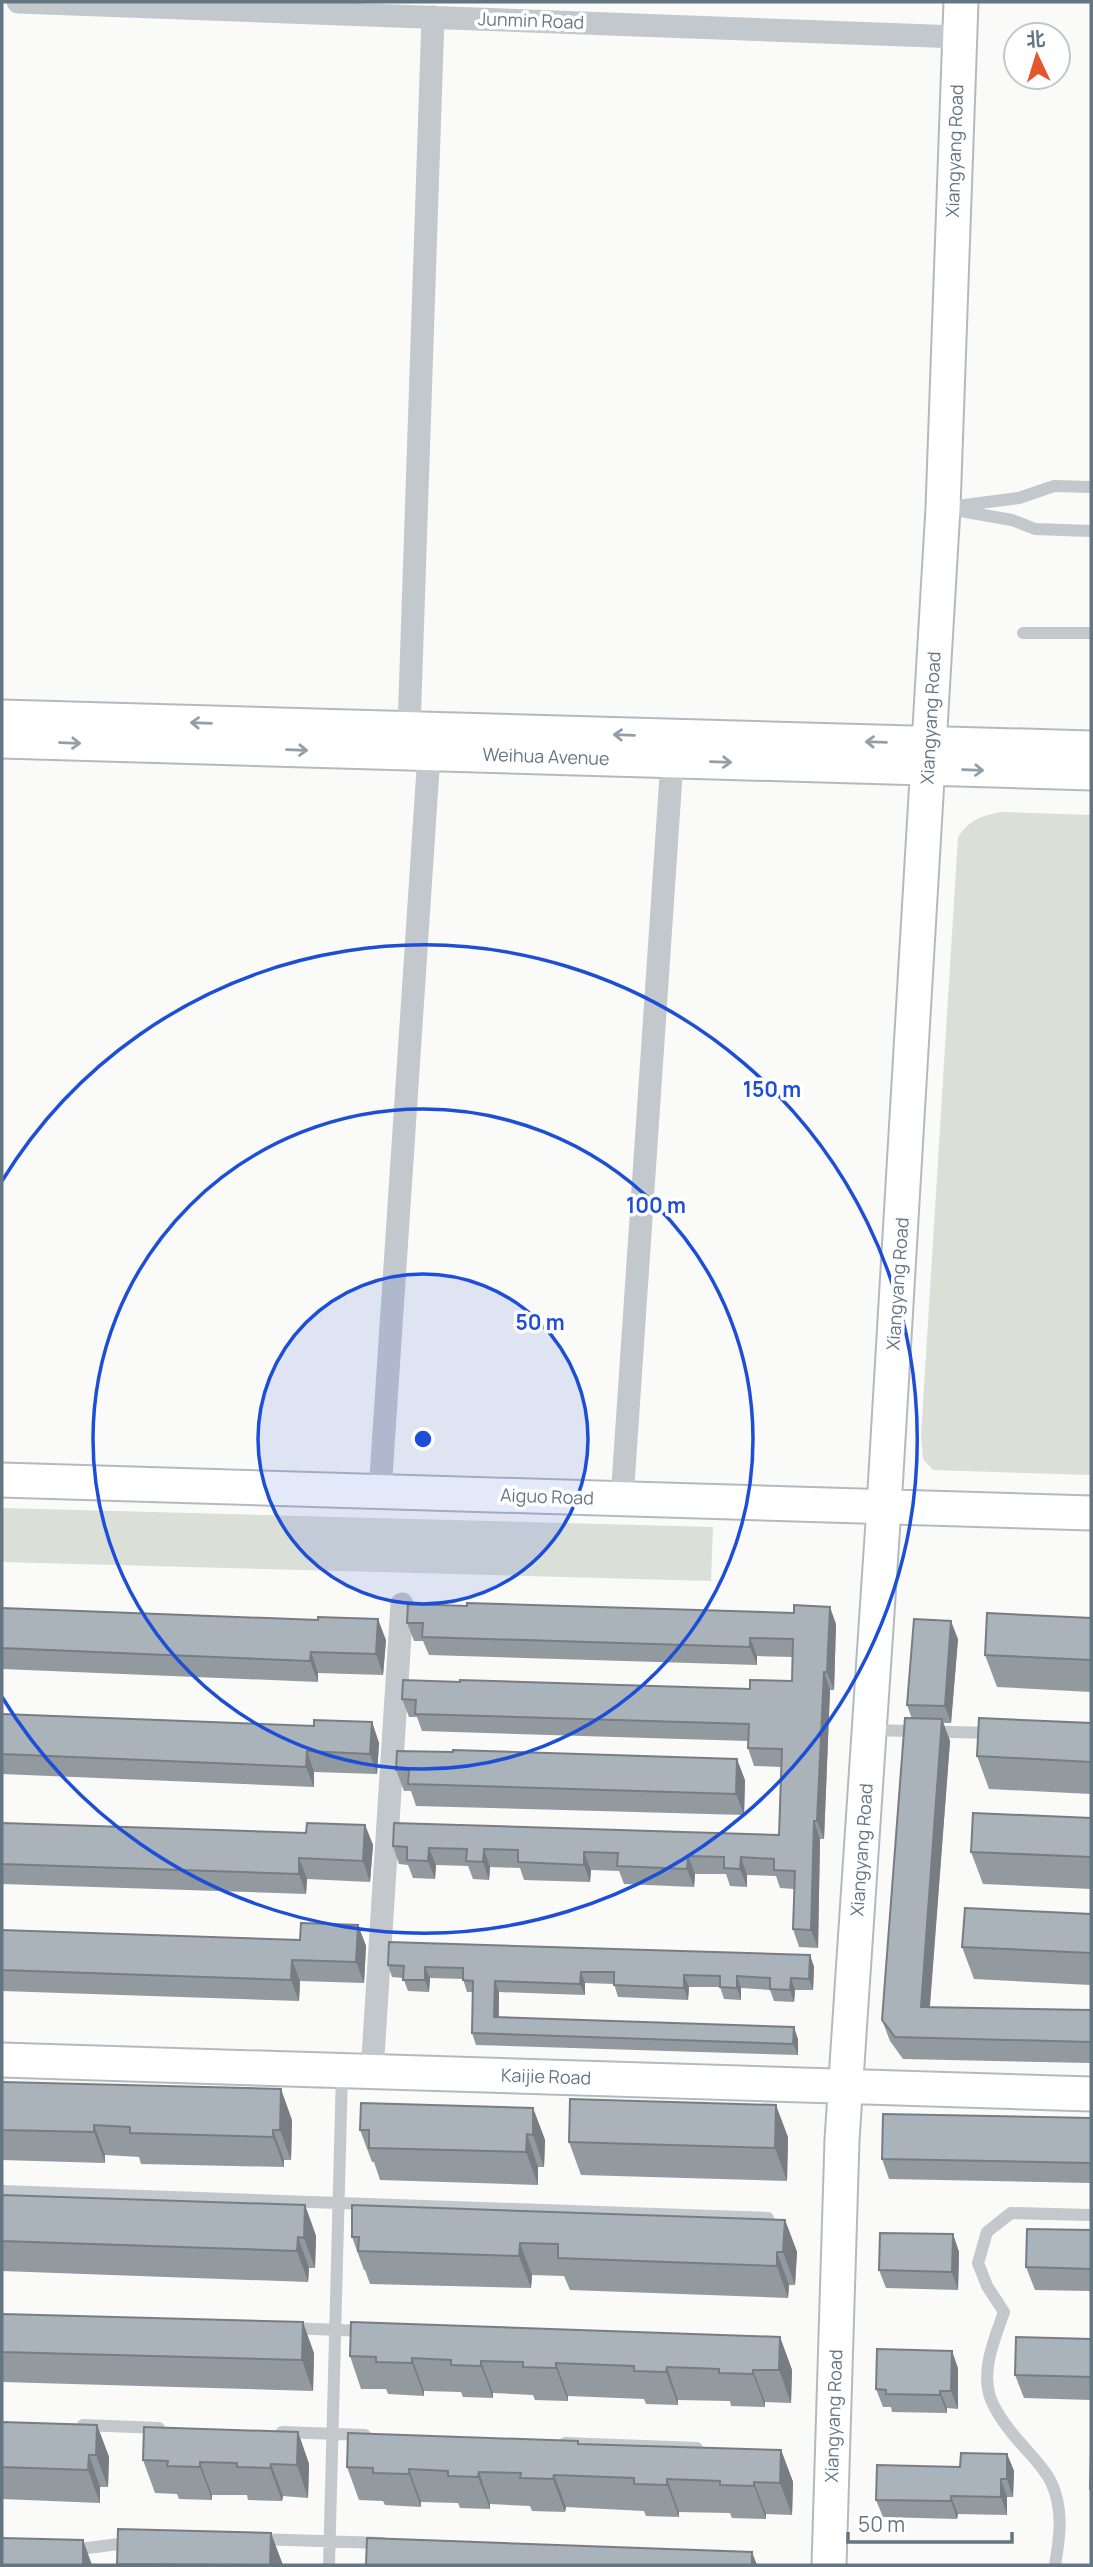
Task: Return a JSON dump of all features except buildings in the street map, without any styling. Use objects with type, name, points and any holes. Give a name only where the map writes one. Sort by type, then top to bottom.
[{"type":"street","name":"Junmin Road","points":[[18,2],[960,37]]},
{"type":"street","name":"Xiangyang Road","points":[[829,2565],[842,2140],[884,1507],[943,508],[961,2]]},
{"type":"street","points":[[380,1492],[419,741],[433,17]]},
{"type":"street","name":"Weihua Avenue","points":[[2,717],[419,741],[672,761],[929,756],[1091,748]]},
{"type":"street","name":"Weihua Avenue","points":[[2,741],[419,741],[929,756],[1091,773]]},
{"type":"street","points":[[622,1499],[672,761]]},
{"type":"street","name":"Aiguo Road","points":[[2,1480],[1091,1513]]},
{"type":"street","points":[[357,2071],[402,1604]]},
{"type":"street","name":"Kaijie Road","points":[[2,2060],[1091,2094]]},
{"type":"lane","points":[[943,508],[1019,498],[1054,486],[1091,487]]},
{"type":"lane","points":[[943,508],[1012,520],[1034,529],[1091,531]]},
{"type":"lane","points":[[1023,633],[1091,634]]},
{"type":"lane","points":[[870,1730],[1008,1734]]},
{"type":"lane","points":[[329,2565],[339,2203],[357,2071]]},
{"type":"lane","points":[[2,2191],[768,2218]]},
{"type":"lane","points":[[1055,2565],[1061,2534],[1058,2504],[1050,2479],[1004,2424],[990,2397],[989,2366],[992,2347],[1004,2312],[987,2286],[978,2263],[987,2232],[1012,2213],[1091,2215]]},
{"type":"lane","points":[[280,2328],[377,2332]]},
{"type":"lane","points":[[71,2425],[167,2428]]},
{"type":"lane","points":[[264,2432],[374,2436]]},
{"type":"lane","points":[[553,2442],[705,2448]]},
{"type":"lane","points":[[250,2539],[400,2544]]},
{"type":"lane","points":[[56,2549],[83,2550],[145,2541]]},
{"type":"shaded area","points":[[1001,812],[1091,815],[1091,1475],[933,1470],[923,1459],[921,1436],[958,837],[976,820]]},
{"type":"shaded area","points":[[2,1508],[713,1527],[711,1581],[2,1562]]}]
